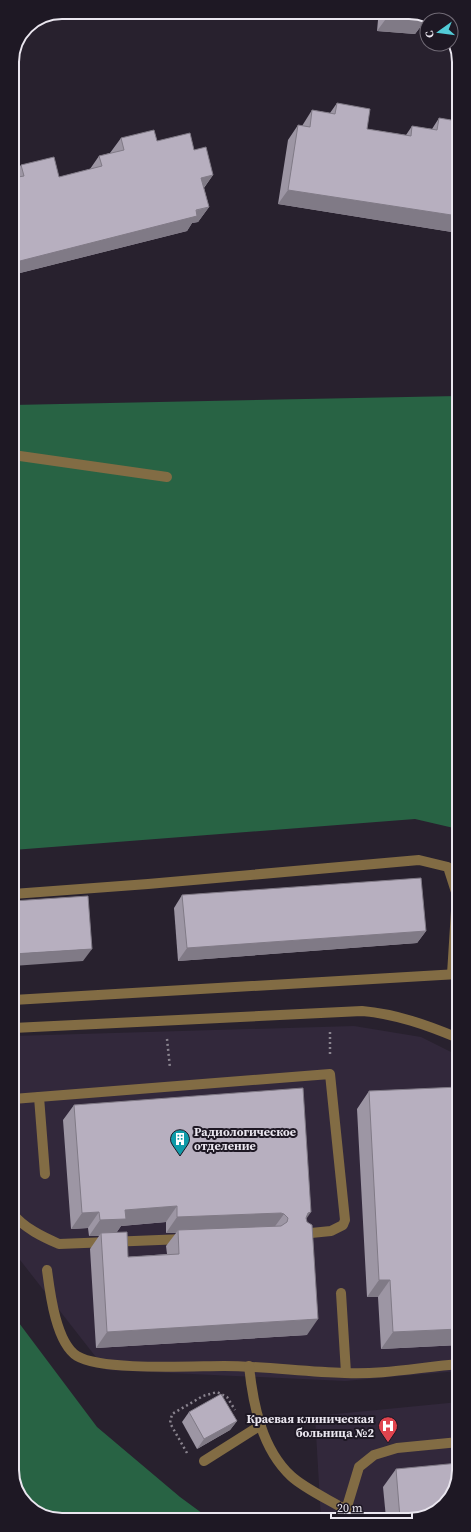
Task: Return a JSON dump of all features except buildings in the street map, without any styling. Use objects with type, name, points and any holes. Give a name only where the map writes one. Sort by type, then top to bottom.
[{"type":"lane","points":[[19,457],[167,477]]},
{"type":"lane","points":[[19,894],[148,884],[419,860],[448,867],[452,879]]},
{"type":"lane","points":[[19,1000],[452,974]]},
{"type":"lane","points":[[19,1028],[166,1021],[329,1011],[362,1011],[402,1017],[430,1026],[452,1035]]},
{"type":"lane","points":[[19,1099],[330,1074],[345,1220],[343,1225],[337,1229],[301,1234]]},
{"type":"lane","points":[[39,1097],[46,1174]]},
{"type":"lane","points":[[19,1220],[42,1236],[59,1244],[192,1239]]},
{"type":"lane","points":[[47,1270],[51,1299],[62,1338],[77,1356],[106,1364],[145,1366],[248,1366],[346,1373],[452,1365]]},
{"type":"lane","points":[[341,1293],[346,1373]]},
{"type":"lane","points":[[248,1366],[253,1400],[261,1425],[276,1460],[292,1478],[343,1513]]},
{"type":"lane","points":[[204,1461],[261,1425]]},
{"type":"lane","points":[[347,1513],[359,1467],[374,1455],[397,1448],[452,1443]]},
{"type":"path","points":[[329,1011],[330,1074]]},
{"type":"path","points":[[166,1021],[172,1086]]},
{"type":"path","points":[[204,1461],[193,1464],[170,1423],[172,1414],[203,1396],[217,1392],[222,1393],[227,1397],[249,1432]]},
{"type":"shaded area","points":[[354,1026],[421,1037],[452,1052],[452,1372],[345,1381],[106,1370],[19,1259],[19,1036]]},
{"type":"shaded area","name":"Краевая клиническая больница №2","points":[[452,1403],[451,1480],[429,1508],[420,1512],[321,1513],[315,1416]]},
{"type":"green space","points":[[452,396],[452,828],[415,819],[19,850],[19,405]]},
{"type":"green space","points":[[19,1323],[97,1427],[180,1497],[202,1513],[59,1513],[48,1511],[41,1507],[26,1494],[19,1475]]},
{"type":"place","name":"Радиологическое отделение","points":[[180,1156]]},
{"type":"place","name":"Краевая клиническая больница №2","points":[[388,1443]]}]
